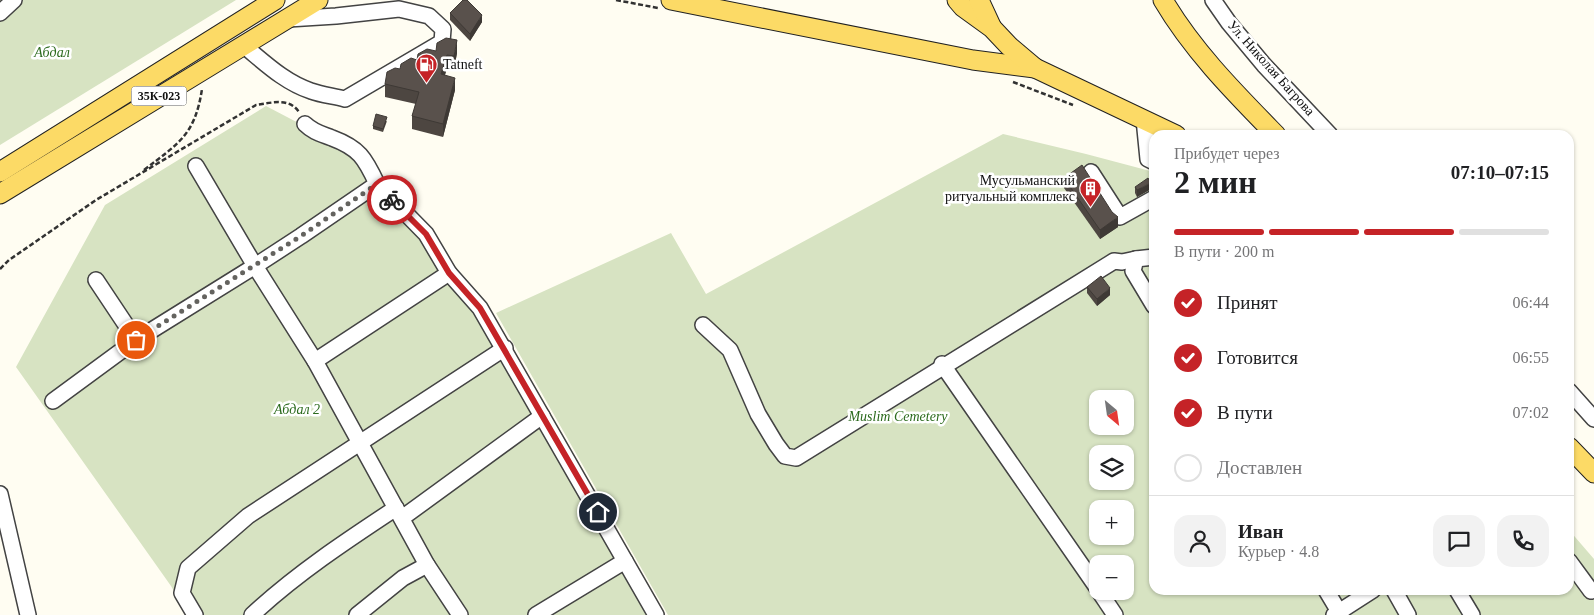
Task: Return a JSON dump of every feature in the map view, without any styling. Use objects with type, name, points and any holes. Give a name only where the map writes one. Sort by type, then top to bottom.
[{"type":"main road","name":"35К-023","points":[[0,172],[275,0]]},
{"type":"main road","name":"35К-023","points":[[0,194],[318,0]]},
{"type":"main road","points":[[671,0],[973,60],[1035,68]]},
{"type":"main road","points":[[957,0],[963,7],[992,28],[1035,68],[1166,130]]},
{"type":"main road","points":[[979,0],[992,28]]},
{"type":"main road","points":[[1163,0],[1194,46],[1271,130]]},
{"type":"main road","points":[[1574,452],[1594,473]]},
{"type":"street","points":[[0,13],[14,0]]},
{"type":"street","name":"Ул. Николая Багрова","points":[[1213,0],[1264,65],[1325,130]]},
{"type":"street","points":[[243,44],[278,74],[293,84],[311,92],[345,99],[442,42],[443,29],[429,16],[399,9],[286,19]]},
{"type":"street","points":[[1144,119],[1149,160]]},
{"type":"street","points":[[305,124],[312,130],[344,142],[360,154],[377,184],[426,234],[449,273],[480,308],[505,348],[656,615]]},
{"type":"street","points":[[196,166],[255,266],[315,361],[427,565],[460,615]]},
{"type":"street","points":[[1091,172],[1120,217],[1149,201]]},
{"type":"street","points":[[54,401],[136,340],[255,266],[377,184]]},
{"type":"street","points":[[703,324],[730,350],[758,414],[776,444],[785,456],[796,458],[943,365],[1114,261],[1122,262],[1149,258]]},
{"type":"street","points":[[1136,259],[1133,271],[1149,298]]},
{"type":"street","points":[[315,361],[449,273]]},
{"type":"street","points":[[96,280],[136,340]]},
{"type":"street","points":[[195,615],[182,593],[188,568],[248,516],[505,348]]},
{"type":"street","points":[[943,365],[1089,577]]},
{"type":"street","points":[[1574,397],[1594,419]]},
{"type":"street","points":[[252,615],[271,597],[320,558],[399,513],[542,416]]},
{"type":"street","points":[[0,494],[28,615]]},
{"type":"street","points":[[536,615],[625,561]]},
{"type":"street","points":[[356,615],[403,578],[427,565]]},
{"type":"street","points":[[1574,568],[1592,591]]},
{"type":"street","points":[[1328,595],[1338,614],[1366,595]]},
{"type":"street","points":[[1397,595],[1408,615]]},
{"type":"street","points":[[1461,595],[1472,615]]},
{"type":"street","points":[[1105,600],[1115,615]]},
{"type":"path","points":[[134,178],[170,150],[189,132],[199,110],[205,68]]},
{"type":"path","points":[[0,269],[9,260],[96,200],[256,104],[282,102],[294,105],[305,124]]},
{"type":"green space","name":"Абдал","points":[[0,0],[236,0],[0,145]]},
{"type":"green space","name":"Абдал 2","points":[[266,106],[373,162],[478,309],[657,615],[188,615],[171,586],[16,367],[105,205]]},
{"type":"green space","name":"Muslim Cemetery","points":[[1003,134],[1149,171],[1149,595],[1574,595],[1574,536],[1594,559],[1594,615],[668,615],[496,313],[671,233],[706,294]]},
{"type":"building","points":[[463,0],[467,0],[482,15],[470,34],[450,13]]},
{"type":"building","points":[[446,38],[457,40],[454,56],[447,55],[441,74],[455,78],[443,124],[412,116],[419,92],[385,84],[387,72],[395,68],[400,69],[401,64],[411,58],[417,60],[418,54],[427,49],[436,51],[437,43]]},
{"type":"building","points":[[376,114],[387,117],[383,129],[373,126]]},
{"type":"building","name":"Мусульманский ритуальный комплекс","points":[[1082,165],[1112,212],[1118,217],[1100,230],[1064,178]]},
{"type":"building","points":[[1148,178],[1149,184],[1137,190],[1135,187]]},
{"type":"building","points":[[1101,276],[1110,288],[1097,299],[1087,287]]},
{"type":"way so far","points":[[136,340],[301,236],[358,195],[377,184],[392,200]]},
{"type":"place","name":"Tatneft","points":[[427,83]]},
{"type":"place","name":"Мусульманский ритуальный комплекс","points":[[1091,207]]},
{"type":"route","points":[[392,200],[426,234],[449,273],[480,308],[505,348],[598,512]]}]
